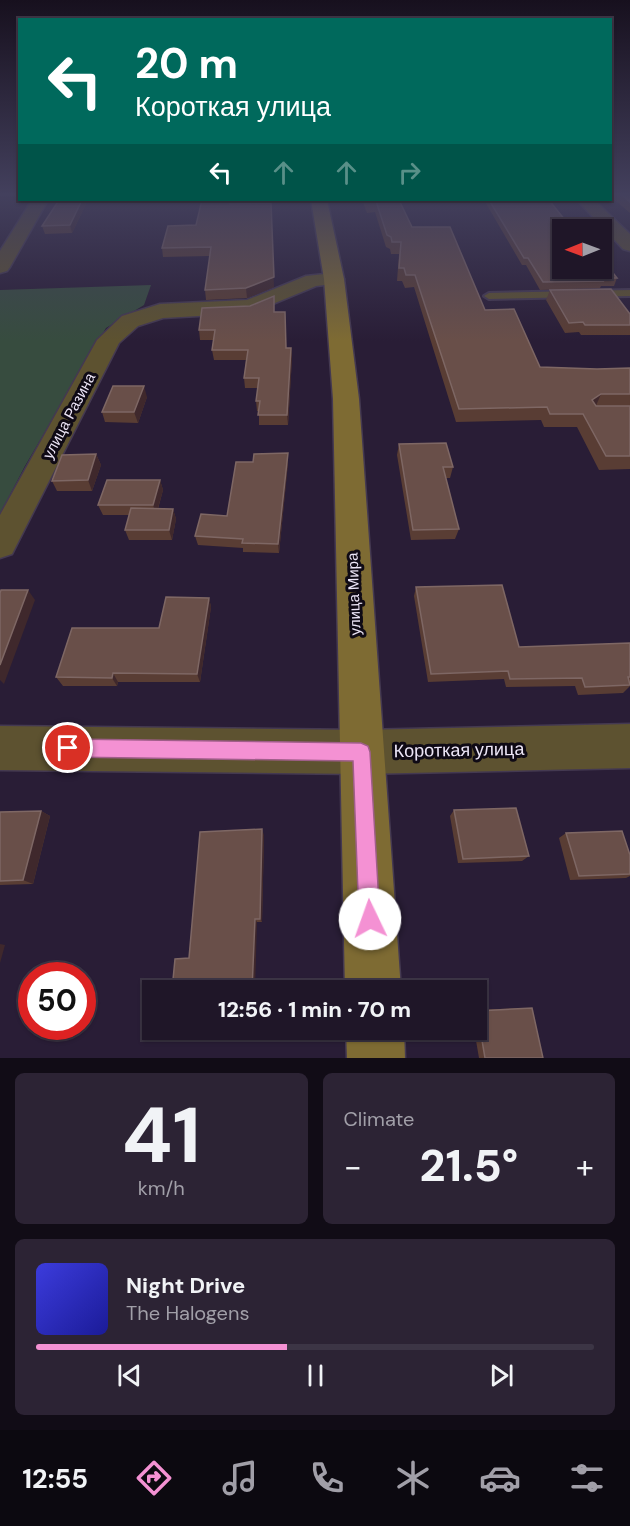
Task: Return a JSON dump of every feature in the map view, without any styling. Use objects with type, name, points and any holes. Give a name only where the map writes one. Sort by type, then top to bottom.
[{"type":"main road","name":"улица Мира","points":[[327,242],[334,279],[346,399],[372,980]]},
{"type":"main road","points":[[375,1040],[376,1058]]},
{"type":"street","points":[[0,267],[15,242]]},
{"type":"street","name":"улица Разина","points":[[0,545],[109,340],[130,321],[160,311],[251,306],[313,280],[334,279]]},
{"type":"street","name":"Короткая улица","points":[[0,748],[361,752],[630,746]]},
{"type":"lane","points":[[489,296],[630,292]]},
{"type":"green space","points":[[151,285],[144,305],[106,328],[25,466],[0,514],[0,290]]},
{"type":"building","points":[[164,242],[273,242],[274,277],[246,288],[205,290],[211,247],[162,248]]},
{"type":"building","points":[[401,242],[456,242],[485,310],[514,309],[540,367],[630,368],[630,394],[601,394],[592,400],[596,406],[630,406],[630,456],[606,456],[583,414],[550,414],[547,407],[459,409],[415,275],[406,275],[404,268],[399,268]]},
{"type":"building","points":[[515,242],[552,242],[552,279],[602,279],[603,281],[543,282],[528,258],[524,258]]},
{"type":"building","points":[[611,289],[630,314],[630,325],[569,323],[550,290]]},
{"type":"building","points":[[274,296],[274,312],[285,312],[286,348],[291,348],[287,415],[258,415],[260,401],[256,401],[259,378],[244,378],[248,350],[212,350],[215,330],[199,330],[202,308],[250,306]]},
{"type":"building","points":[[113,386],[144,386],[134,412],[102,412]]},
{"type":"building","points":[[446,443],[453,467],[443,467],[459,529],[413,530],[399,444]]},
{"type":"building","points":[[288,453],[278,544],[242,543],[243,539],[195,536],[201,514],[227,516],[236,462],[253,462],[254,454]]},
{"type":"building","points":[[96,454],[88,480],[52,481],[62,455]]},
{"type":"building","points":[[107,480],[160,480],[153,505],[98,505]]},
{"type":"building","points":[[131,508],[173,509],[169,530],[125,530]]},
{"type":"building","points":[[502,585],[519,647],[630,643],[630,677],[628,677],[630,685],[585,687],[582,678],[510,679],[508,671],[431,674],[416,587]]},
{"type":"building","points":[[1,590],[28,590],[0,665],[0,593]]},
{"type":"building","points":[[166,597],[209,598],[197,674],[113,673],[112,678],[56,677],[72,628],[159,628]]},
{"type":"building","points":[[516,808],[529,856],[463,859],[454,810]]},
{"type":"building","points":[[41,811],[23,880],[0,881],[0,812]]},
{"type":"building","points":[[262,829],[260,919],[255,919],[252,980],[173,980],[175,959],[189,958],[200,832]]},
{"type":"building","points":[[622,831],[630,855],[630,874],[579,876],[566,833]]},
{"type":"building","points":[[532,1008],[543,1058],[485,1058],[482,1040],[487,1040],[487,1010]]},
{"type":"route","points":[[68,748],[361,752],[370,919]]}]
